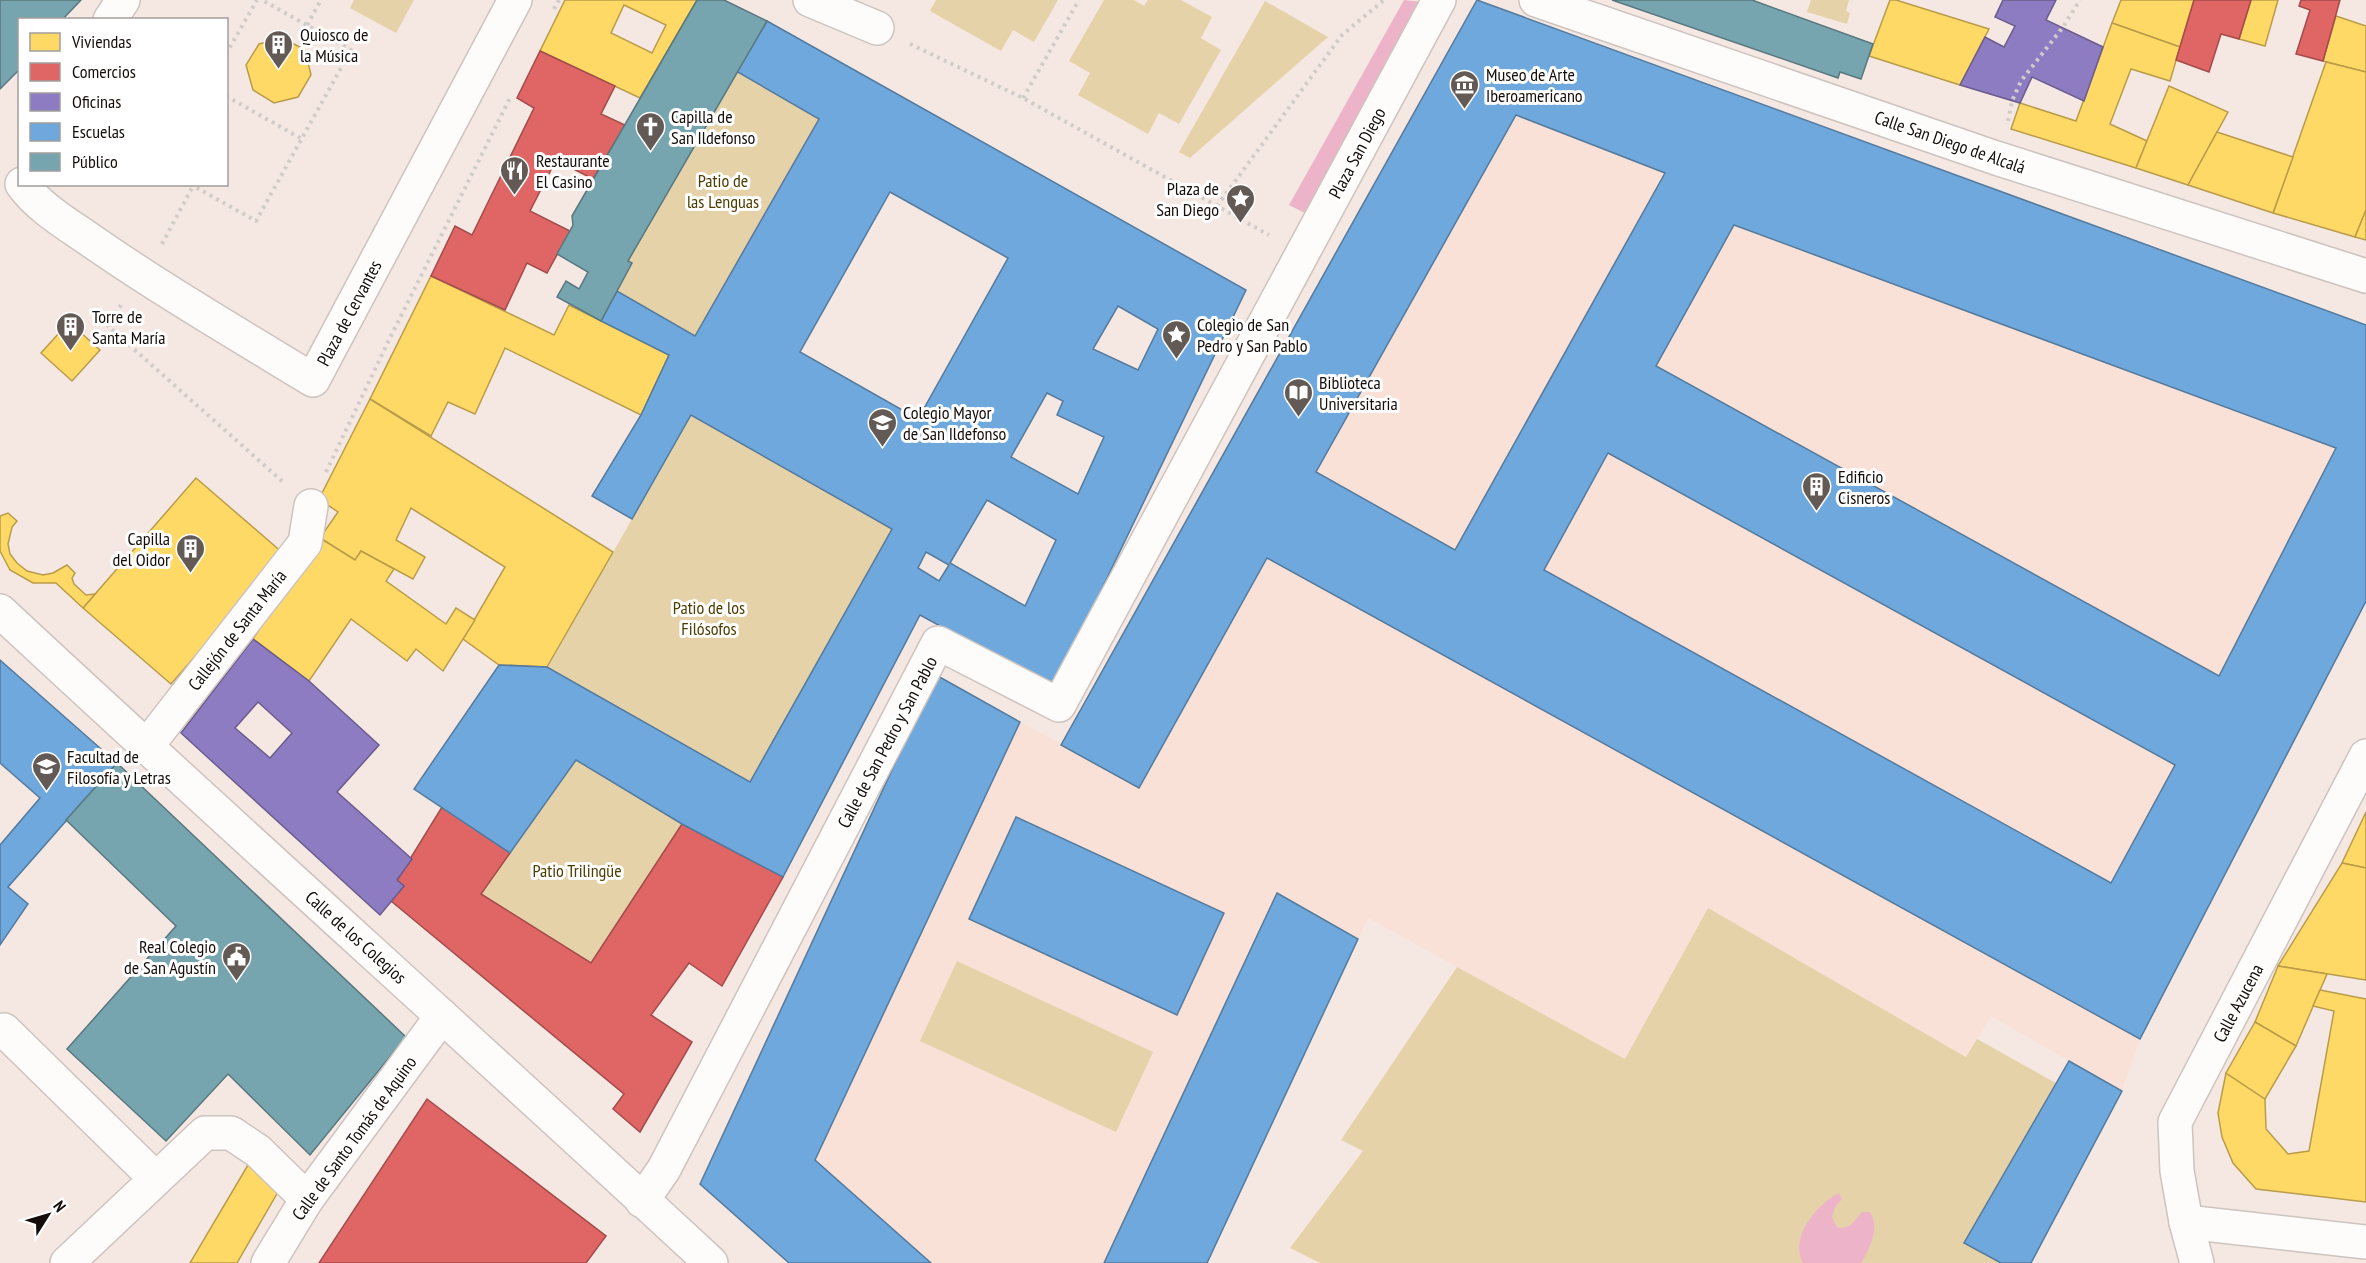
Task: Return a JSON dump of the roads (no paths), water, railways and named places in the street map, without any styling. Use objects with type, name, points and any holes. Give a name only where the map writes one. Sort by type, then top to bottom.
[{"type":"street","points":[[111,18],[123,0]]},
{"type":"street","name":"Plaza de Cervantes","points":[[22,186],[63,221],[140,275],[313,380],[515,0]]},
{"type":"street","points":[[810,0],[877,28]]},
{"type":"street","name":"Plaza San Diego","points":[[1274,306],[1440,0]]},
{"type":"street","name":"Calle San Diego de Alcalá","points":[[1536,0],[1996,158],[2366,276]]},
{"type":"street","name":"Calle de San Pedro y San Pablo","points":[[642,1201],[663,1169],[938,643],[1059,705],[1274,306]]},
{"type":"street","name":"Callejón de Santa María","points":[[146,747],[305,543],[310,506]]},
{"type":"street","name":"Calle de los Colegios","points":[[0,611],[711,1263]]},
{"type":"street","name":"Calle Azucena","points":[[2197,1263],[2186,1222],[2177,1171],[2175,1122],[2366,756]]},
{"type":"street","name":"Calle de Santo Tomás de Aquino","points":[[268,1263],[307,1199],[442,1016]]},
{"type":"street","points":[[4,1030],[155,1178]]},
{"type":"street","points":[[67,1263],[205,1133],[231,1133],[258,1151],[307,1199]]},
{"type":"street","points":[[2186,1222],[2366,1242]]},
{"type":"place","name":"Quiosco de la Música","points":[[279,70]]},
{"type":"place","name":"Museo de Arte Iberoamericano","points":[[1465,110]]},
{"type":"place","name":"Capilla de San Ildefonso","points":[[650,152]]},
{"type":"place","name":"Restaurante El Casino","points":[[515,196]]},
{"type":"place","name":"Plaza de San Diego","points":[[1240,224]]},
{"type":"place","name":"Torre de Santa María","points":[[71,352]]},
{"type":"place","name":"Colegio de San Pedro y San Pablo","points":[[1176,360]]},
{"type":"place","name":"Biblioteca Universitaria","points":[[1298,418]]},
{"type":"place","name":"Colegio Mayor de San Ildefonso","points":[[882,448]]},
{"type":"place","name":"Edificio Cisneros","points":[[1817,512]]},
{"type":"place","name":"Capilla del Oidor","points":[[191,574]]},
{"type":"place","name":"Facultad de Filosofía y Letras","points":[[46,792]]},
{"type":"place","name":"Real Colegio de San Agustín","points":[[237,982]]},
{"type":"park label","name":"Patio de las Lenguas","points":[[723,190]]},
{"type":"park label","name":"Patio de los Filósofos","points":[[709,617]]},
{"type":"park label","name":"Patio Trilingüe","points":[[577,870]]}]
